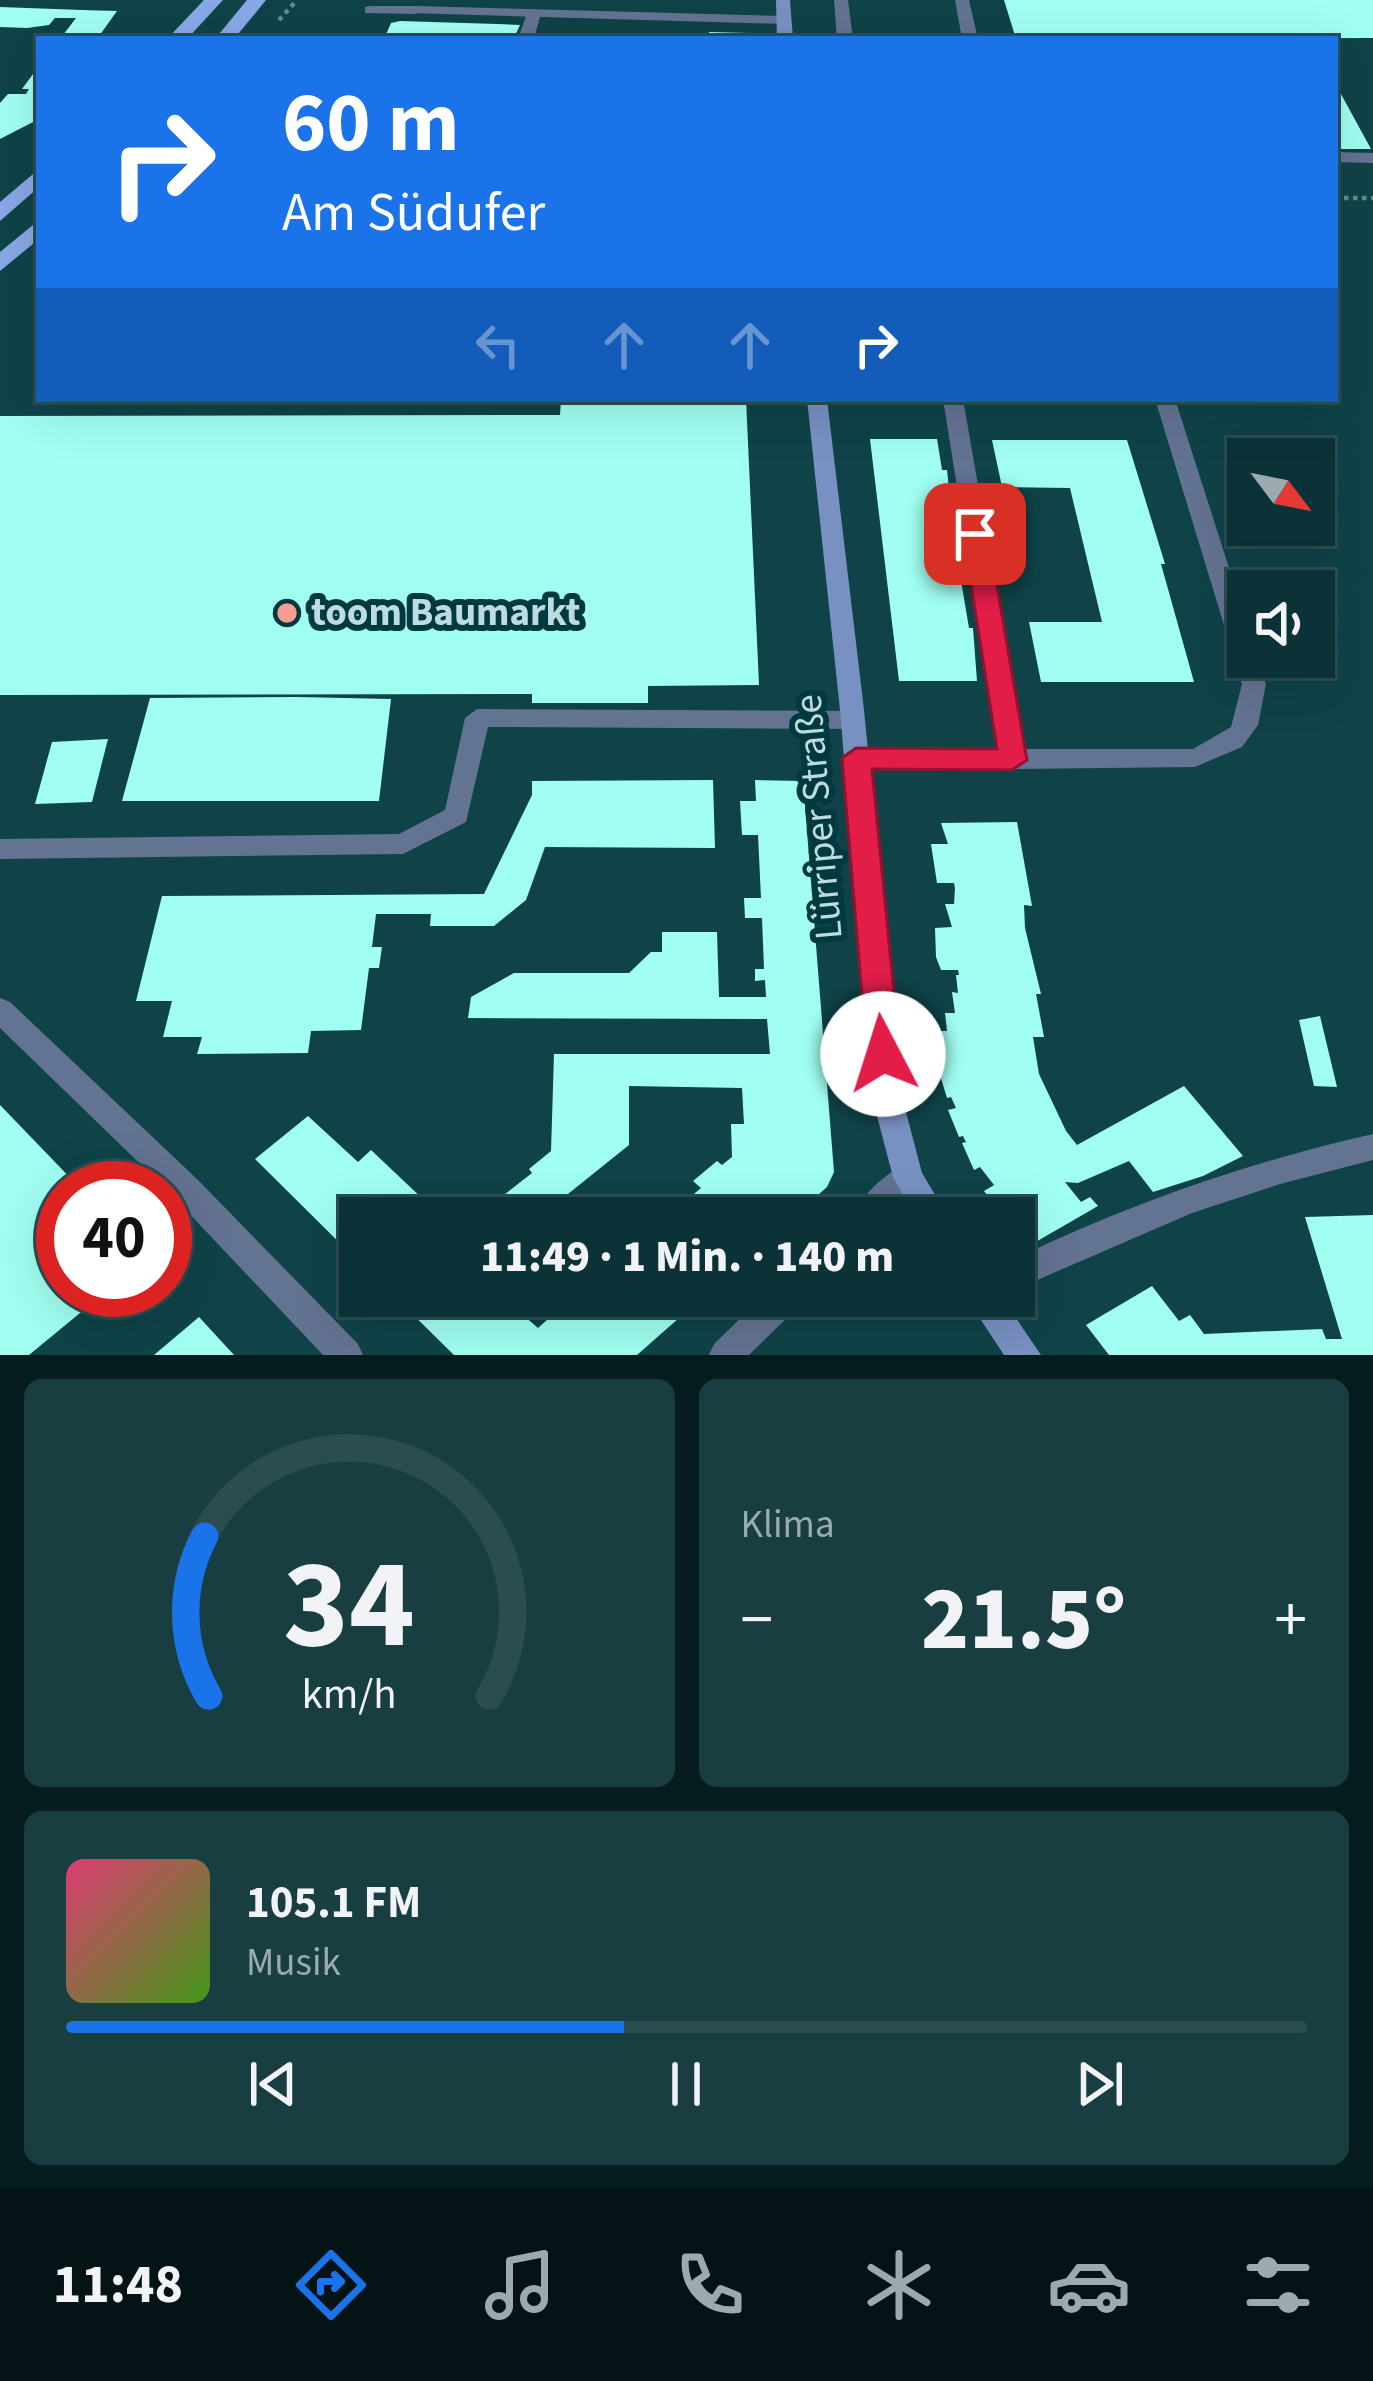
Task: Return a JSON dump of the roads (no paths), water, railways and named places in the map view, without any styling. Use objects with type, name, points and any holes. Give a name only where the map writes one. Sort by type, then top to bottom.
[{"type":"main road","points":[[179,36],[214,0]]},
{"type":"main road","points":[[227,36],[257,0]]},
{"type":"main road","points":[[0,214],[36,179]]},
{"type":"main road","points":[[0,265],[36,230]]},
{"type":"street","points":[[783,0],[784,36]]},
{"type":"street","points":[[841,0],[844,36]]},
{"type":"street","points":[[962,0],[969,36]]},
{"type":"street","points":[[370,10],[784,20]]},
{"type":"street","points":[[527,36],[534,14]]},
{"type":"street","points":[[1338,157],[1373,158]]},
{"type":"street","name":"Lürriper Straße","points":[[817,402],[887,1097],[908,1177],[920,1197]]},
{"type":"street","points":[[953,402],[1012,760]]},
{"type":"street","points":[[856,758],[1195,758],[1234,744],[1251,719],[1254,684],[1167,402]]},
{"type":"street","points":[[0,849],[403,844],[457,814],[477,718],[852,720]]},
{"type":"street","points":[[0,1010],[188,1190],[346,1355]]},
{"type":"street","points":[[1035,1264],[1114,1225],[1228,1184],[1373,1147]]},
{"type":"street","points":[[888,1197],[908,1177]]},
{"type":"street","points":[[726,1355],[765,1317]]},
{"type":"street","points":[[997,1317],[1024,1355]]},
{"type":"place","name":"toom Baumarkt","points":[[287,613]]}]
